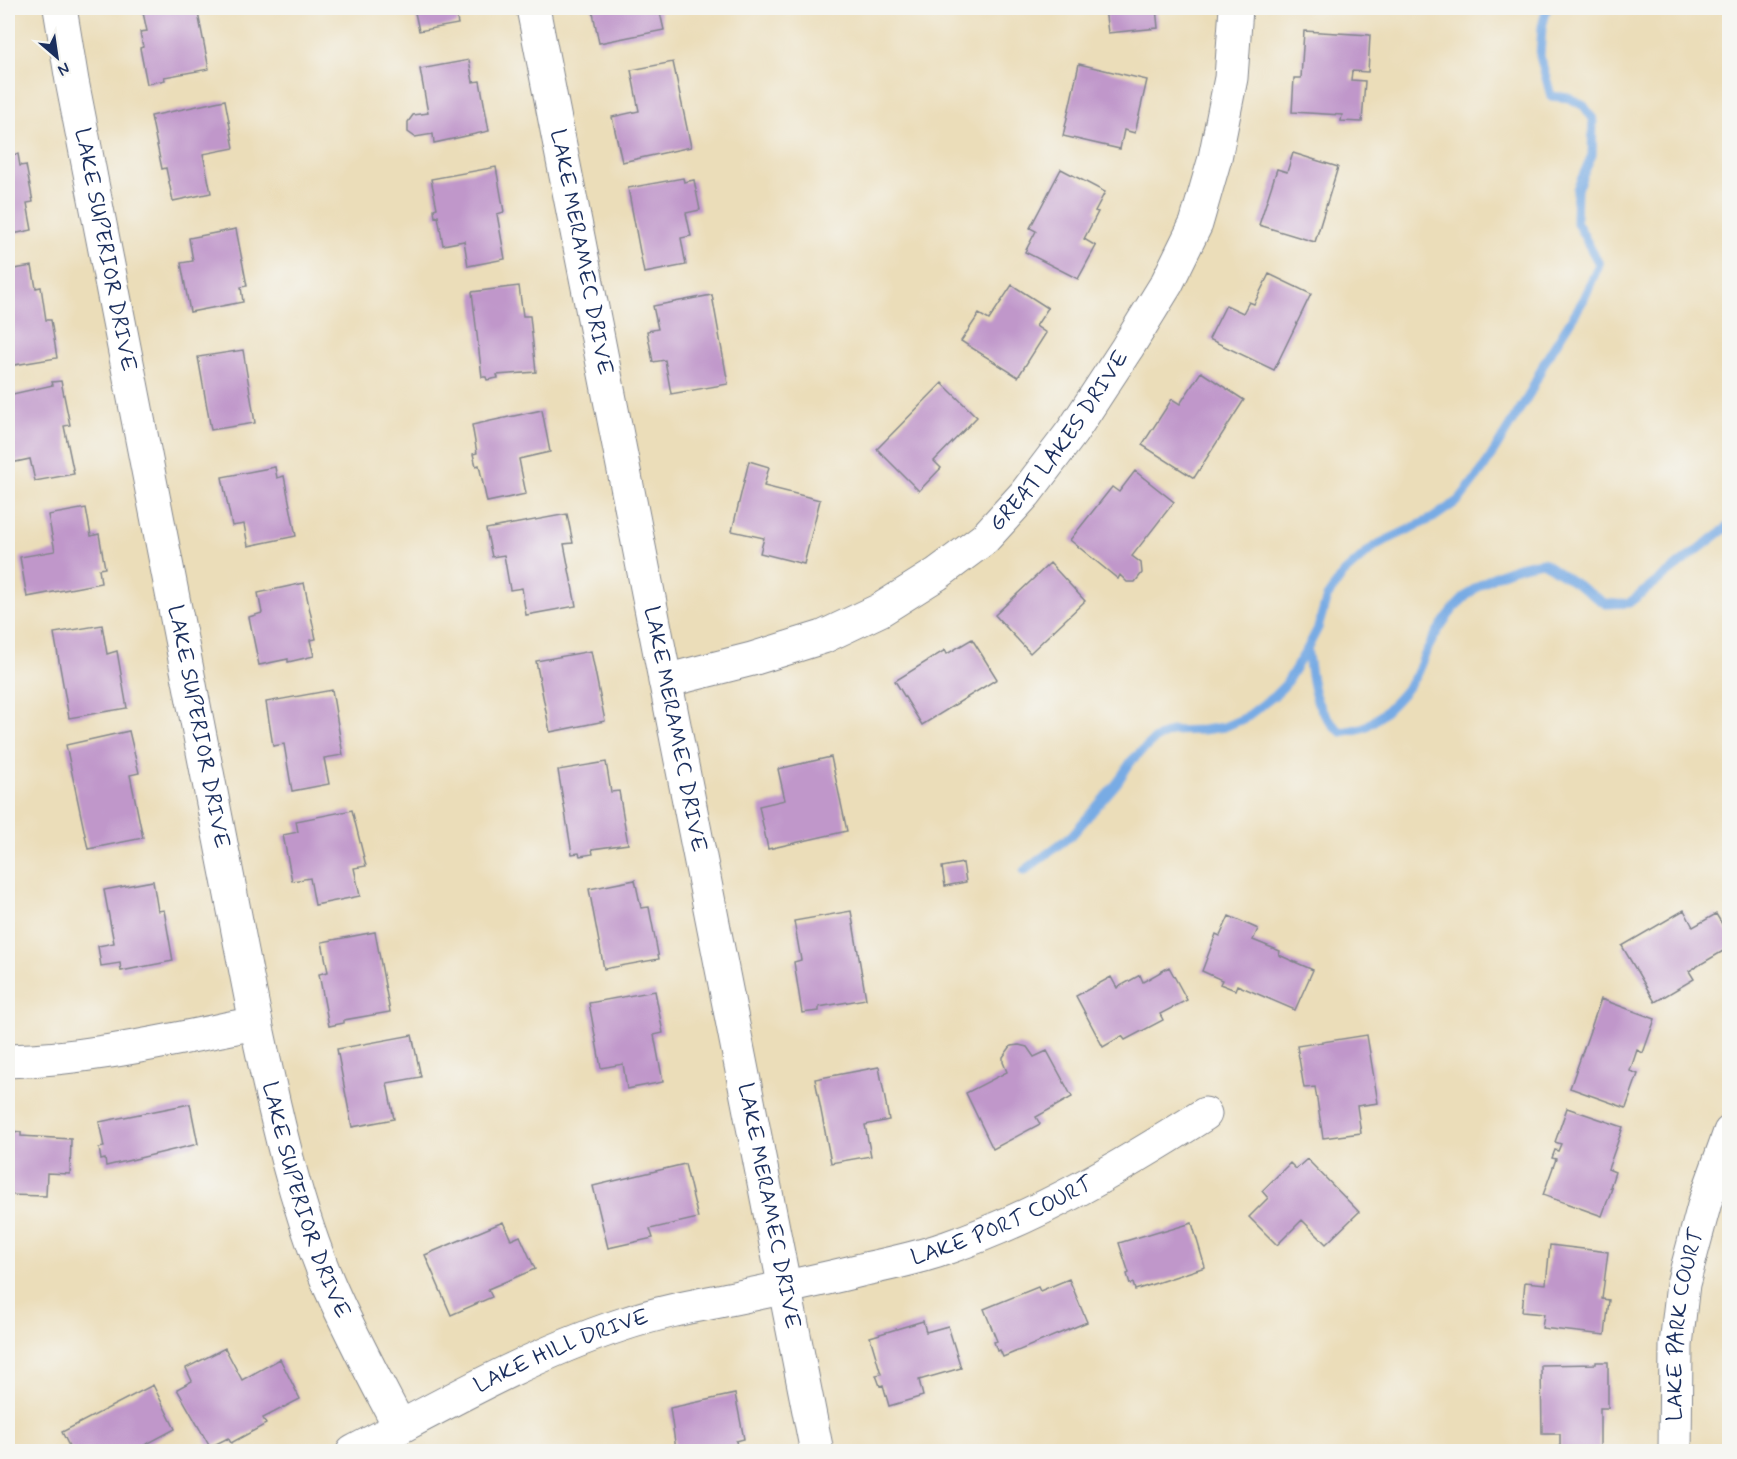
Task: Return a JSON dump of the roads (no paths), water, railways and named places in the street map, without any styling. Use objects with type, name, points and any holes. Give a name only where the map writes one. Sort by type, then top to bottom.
[{"type":"street","name":"LAKE SUPERIOR DRIVE","points":[[60,8],[278,1127],[304,1214],[330,1287],[400,1427]]},
{"type":"street","name":"LAKE MERAMEC DRIVE","points":[[533,8],[817,1452]]},
{"type":"street","name":"GREAT LAKES DRIVE","points":[[665,681],[752,659],[823,637],[880,610],[937,574],[984,538],[1025,494],[1072,432],[1127,348],[1167,283],[1196,224],[1215,158],[1232,78],[1236,8]]},
{"type":"street","points":[[8,1061],[46,1060],[104,1052],[256,1023]]},
{"type":"street","name":"LAKE PORT COURT","points":[[784,1288],[945,1249],[1009,1224],[1080,1190],[1125,1165],[1205,1114]]},
{"type":"street","name":"LAKE PARK COURT","points":[[1675,1452],[1676,1344],[1683,1284],[1706,1202],[1730,1132]]},
{"type":"street","name":"LAKE HILL DRIVE","points":[[353,1452],[523,1364],[576,1340],[689,1307],[784,1288]]},
{"type":"waterway","points":[[1024,871],[1072,835],[1117,783],[1132,760],[1155,739],[1172,731],[1224,727],[1245,718],[1274,696],[1285,685],[1307,649],[1318,628],[1327,597],[1344,573],[1376,545],[1433,518],[1459,500],[1483,469],[1530,393],[1544,363],[1584,299],[1599,264],[1576,221],[1577,189],[1592,155],[1593,119],[1584,106],[1569,98],[1551,96],[1540,56],[1542,27],[1547,8]]},
{"type":"waterway","points":[[1307,649],[1312,684],[1324,714],[1341,732],[1362,728],[1381,716],[1401,695],[1416,675],[1427,650],[1448,616],[1473,590],[1488,580],[1504,572],[1543,562],[1606,604],[1629,603],[1730,525]]}]
